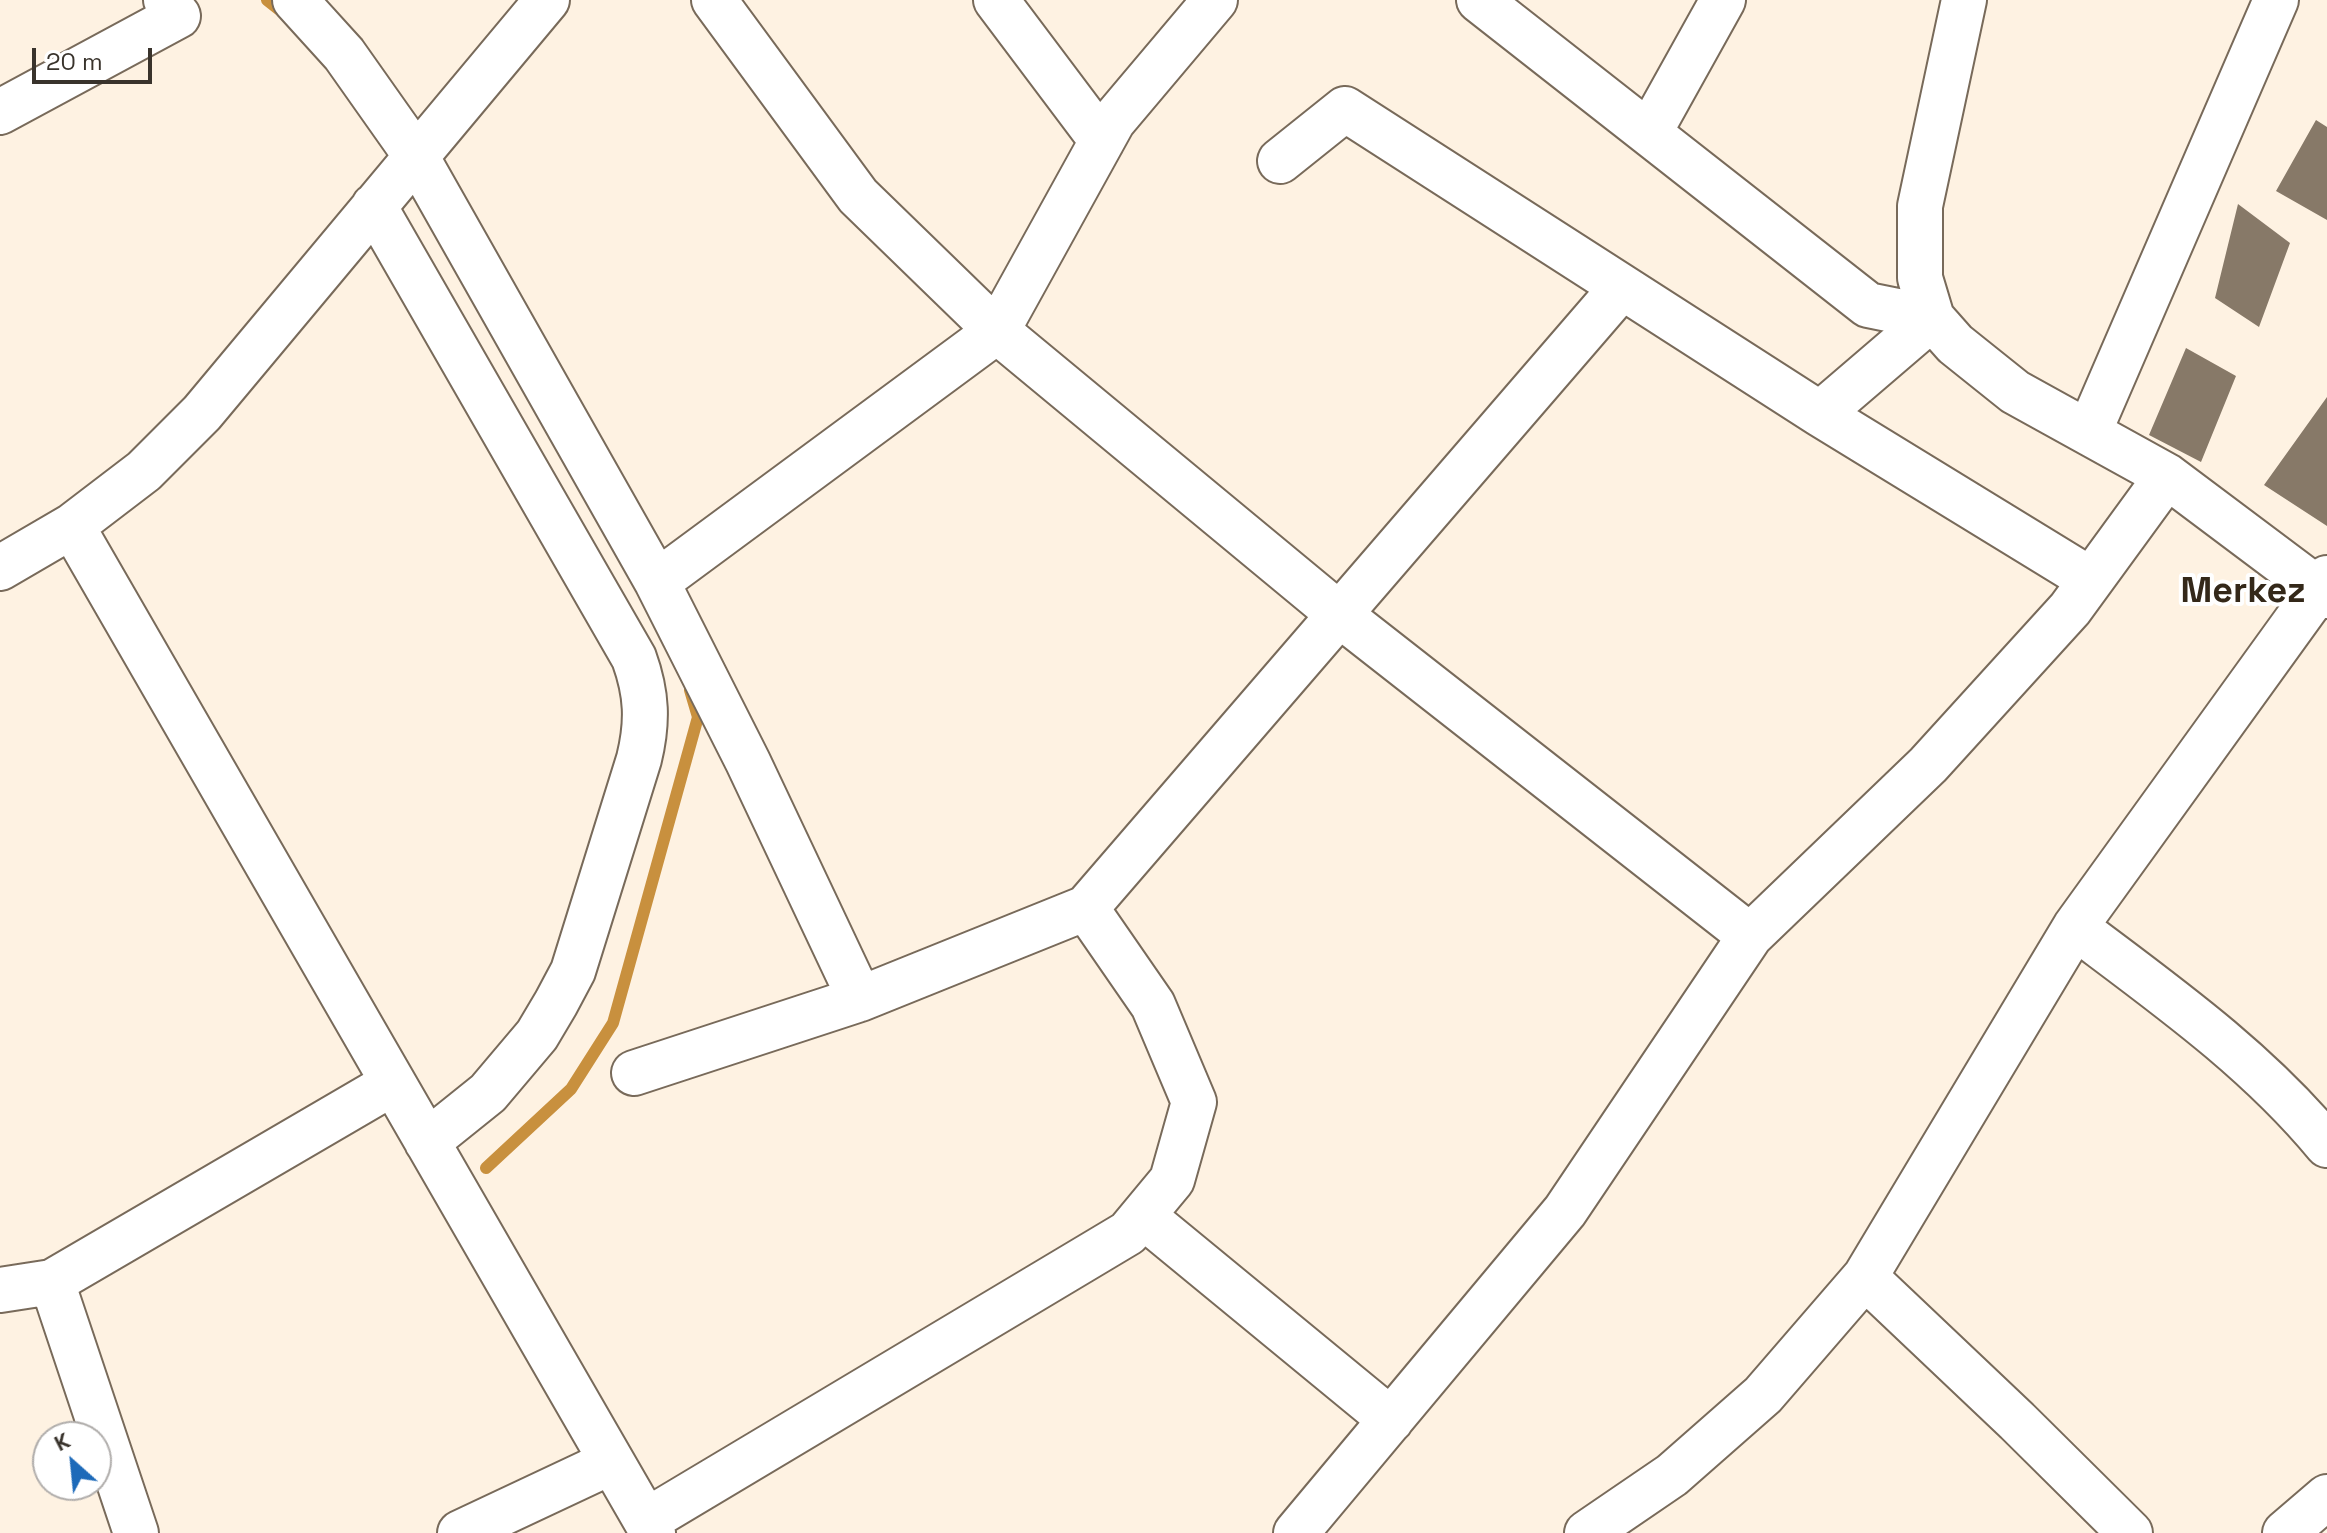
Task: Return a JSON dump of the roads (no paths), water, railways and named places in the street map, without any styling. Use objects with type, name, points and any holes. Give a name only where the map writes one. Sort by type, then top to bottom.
[{"type":"street","points":[[0,112],[178,16],[166,0]]},
{"type":"street","points":[[295,0],[344,54],[416,156],[657,582],[748,762],[860,999]]},
{"type":"street","points":[[0,568],[72,526],[144,471],[202,413],[547,0]]},
{"type":"street","points":[[714,0],[858,196],[997,331],[1340,615],[1750,936]]},
{"type":"street","points":[[996,0],[1102,141]]},
{"type":"street","points":[[657,582],[997,331],[1113,121],[1215,0]]},
{"type":"street","points":[[1479,0],[1868,305],[1932,318]]},
{"type":"street","points":[[1649,133],[1723,0]]},
{"type":"street","points":[[1587,1533],[1672,1475],[1763,1395],[1865,1277],[2075,927],[2324,588],[2167,476],[2015,392],[1955,344],[1932,318],[1920,278],[1920,206],[1964,0]]},
{"type":"street","points":[[2089,432],[2276,0]]},
{"type":"street","points":[[1280,161],[1345,109],[1820,414],[2091,580]]},
{"type":"street","points":[[374,206],[634,658],[646,702],[646,731],[639,759],[573,971],[537,1035],[514,1063],[488,1093],[427,1142]]},
{"type":"street","points":[[634,1073],[860,999],[1086,908],[1622,287]]},
{"type":"street","points":[[1820,414],[1932,318]]},
{"type":"street","points":[[1296,1533],[1565,1211],[1750,936],[1928,765],[2070,609],[2167,476]]},
{"type":"street","points":[[72,526],[649,1527],[1128,1233],[1172,1180],[1194,1102],[1153,1005],[1086,908]]},
{"type":"street","points":[[2075,927],[2225,1043],[2285,1098],[2327,1145]]},
{"type":"street","points":[[0,1290],[52,1282],[393,1083]]},
{"type":"street","points":[[1143,1216],[1391,1420]]},
{"type":"street","points":[[1865,1277],[2130,1533]]},
{"type":"street","points":[[52,1282],[136,1533]]},
{"type":"street","points":[[460,1533],[611,1462]]},
{"type":"street","points":[[2285,1533],[2327,1497]]},
{"type":"waterway","points":[[267,0],[286,15]]},
{"type":"waterway","points":[[486,1168],[571,1089],[613,1023],[698,717],[690,690]]},
{"type":"district","name":"Merkez","points":[[2243,592]]}]
